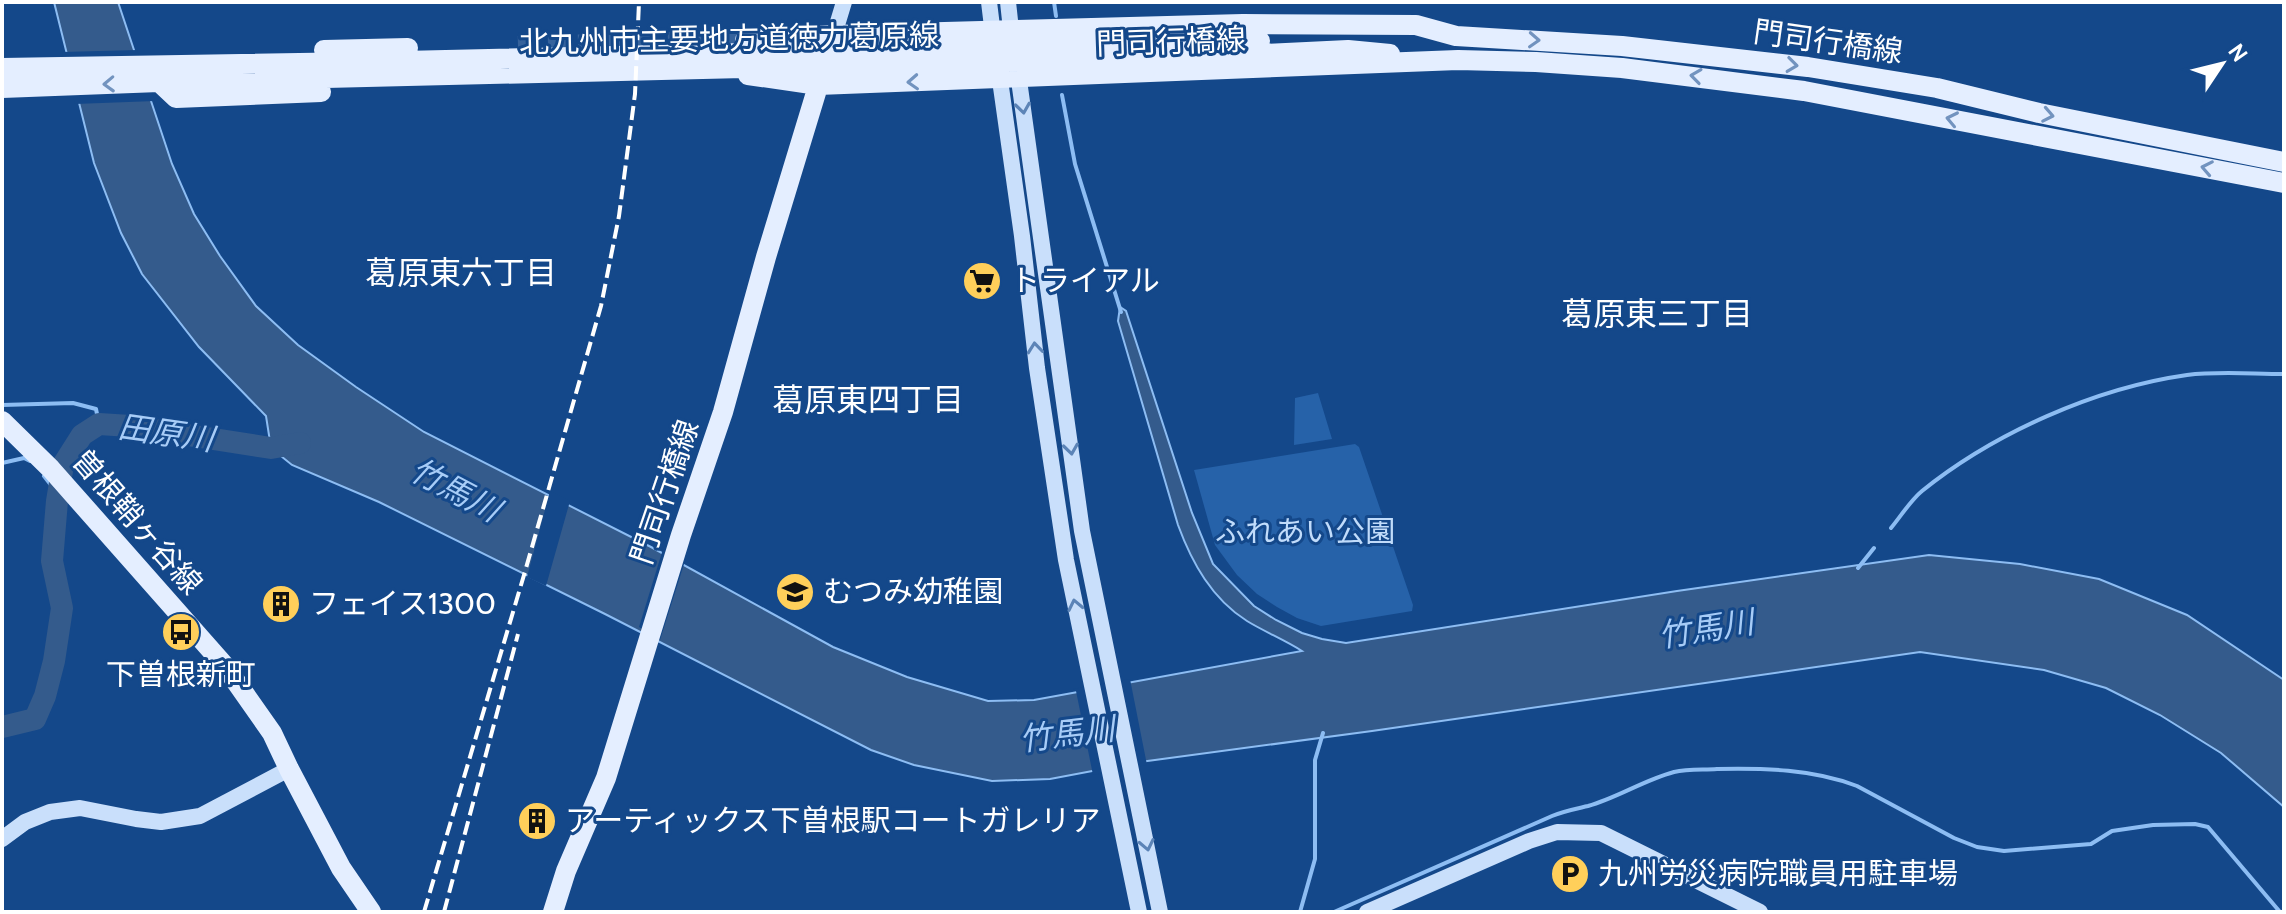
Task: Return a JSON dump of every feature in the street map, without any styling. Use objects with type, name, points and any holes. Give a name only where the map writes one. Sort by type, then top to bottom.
[{"type":"main road","name":"門司行橋線","points":[[553,912],[566,871],[606,778],[641,660],[723,412],[766,257],[834,35],[1243,24],[1416,25],[1456,36],[1622,46],[1808,67],[1937,88],[2039,113],[2284,162]]},
{"type":"main road","points":[[745,40],[834,35]]},
{"type":"main road","name":"北九州市主要地方道徳力葛原線","points":[[1200,50],[1456,36]]},
{"type":"main road","points":[[518,46],[357,48],[183,57],[152,74],[176,98],[334,92],[398,84],[521,81]]},
{"type":"main road","name":"北九州市主要地方道徳力葛原線","points":[[2,68],[66,76],[1200,50],[1348,50],[1458,60]]},
{"type":"main road","name":"門司行橋線","points":[[818,85],[1458,60],[1536,62],[1675,73],[1804,91],[2284,183]]},
{"type":"main road","points":[[748,75],[818,85]]},
{"type":"main road","name":"北九州市主要地方道徳力葛原線","points":[[2,88],[66,76]]},
{"type":"main road","name":"曽根鞘ヶ谷線","points":[[2,421],[51,469],[225,666],[272,733],[341,868],[371,912]]},
{"type":"street","points":[[834,35],[844,2]]},
{"type":"street","points":[[989,2],[1002,30],[1082,531],[1160,912]]},
{"type":"street","points":[[1002,30],[1008,2]]},
{"type":"street","points":[[1009,77],[1037,368],[1063,547],[1139,912]]},
{"type":"street","points":[[2,839],[25,822],[50,812],[80,808],[161,822],[200,816],[289,769]]},
{"type":"street","points":[[1367,912],[1529,841],[1557,832],[1601,833],[1760,912]]},
{"type":"green space","points":[[1318,393],[1332,439],[1294,445],[1295,398]]},
{"type":"green space","name":"ふれあい公園","points":[[1355,444],[1359,447],[1413,605],[1412,611],[1321,626],[1277,607],[1237,575],[1215,545],[1194,470]]},
{"type":"water","name":"竹馬川","points":[[54,2],[118,2],[172,164],[194,214],[256,306],[298,345],[424,432],[651,547],[833,647],[907,677],[988,701],[1034,700],[1302,651],[1254,625],[1223,602],[1190,553],[1178,525],[1118,321],[1120,307],[1126,311],[1192,513],[1213,564],[1254,606],[1302,633],[1346,643],[1929,555],[2020,564],[2099,579],[2187,615],[2284,680],[2284,807],[2221,753],[2160,715],[2106,688],[2044,670],[1920,652],[1140,762],[1050,779],[992,781],[914,765],[871,750],[379,502],[292,465],[271,448],[266,416],[199,347],[142,274],[121,233],[94,163]]},
{"type":"pier","points":[[137,50],[155,101],[75,104],[62,52]]},
{"type":"pier","points":[[550,491],[570,501],[546,586],[527,577]]},
{"type":"pier","points":[[663,549],[685,561],[660,640],[639,627]]},
{"type":"pier","points":[[1130,679],[1147,765],[1093,775],[1076,691],[1073,689]]},
{"type":"waterway","points":[[1054,2],[1056,16]]},
{"type":"waterway","points":[[1062,95],[1075,164],[1121,312]]},
{"type":"waterway","points":[[1891,528],[1918,495],[1950,470],[2013,432],[2082,402],[2117,390],[2187,375],[2284,374]]},
{"type":"waterway","points":[[2,405],[73,403],[96,409],[99,424]]},
{"type":"waterway","name":"田原川","points":[[2,727],[35,719],[45,696],[62,608],[52,561],[57,501],[63,465],[82,435],[99,424],[271,448],[300,443]]},
{"type":"waterway","points":[[2,463],[24,458],[30,461]]},
{"type":"waterway","points":[[44,476],[58,494]]},
{"type":"waterway","points":[[1858,568],[1874,548]]},
{"type":"waterway","points":[[1300,912],[1315,859],[1315,760],[1323,733]]},
{"type":"waterway","points":[[1334,912],[1552,816],[1599,803],[1663,775],[1685,770],[1735,769],[1770,769],[1840,780],[1954,838],[1977,847],[2004,851],[2091,844],[2112,831],[2153,825],[2195,824],[2208,827],[2280,912]]},
{"type":"tunnel","points":[[518,46],[745,40]]},
{"type":"railway","points":[[424,912],[601,306],[619,216],[635,94],[639,2]]},
{"type":"railway","points":[[444,912],[518,634]]},
{"type":"place","name":"トライアル","points":[[982,281]]},
{"type":"place","name":"むつみ幼稚園","points":[[795,592]]},
{"type":"place","name":"フェイス1300","points":[[281,604]]},
{"type":"place","name":"下曽根新町","points":[[181,632]]},
{"type":"place","name":"アーティックス下曽根駅コートガレリア","points":[[537,821]]},
{"type":"place","name":"九州労災病院職員用駐車場","points":[[1570,874]]},
{"type":"district","name":"葛原東六丁目","points":[[461,273]]},
{"type":"district","name":"葛原東三丁目","points":[[1657,314]]},
{"type":"district","name":"葛原東四丁目","points":[[868,400]]}]
